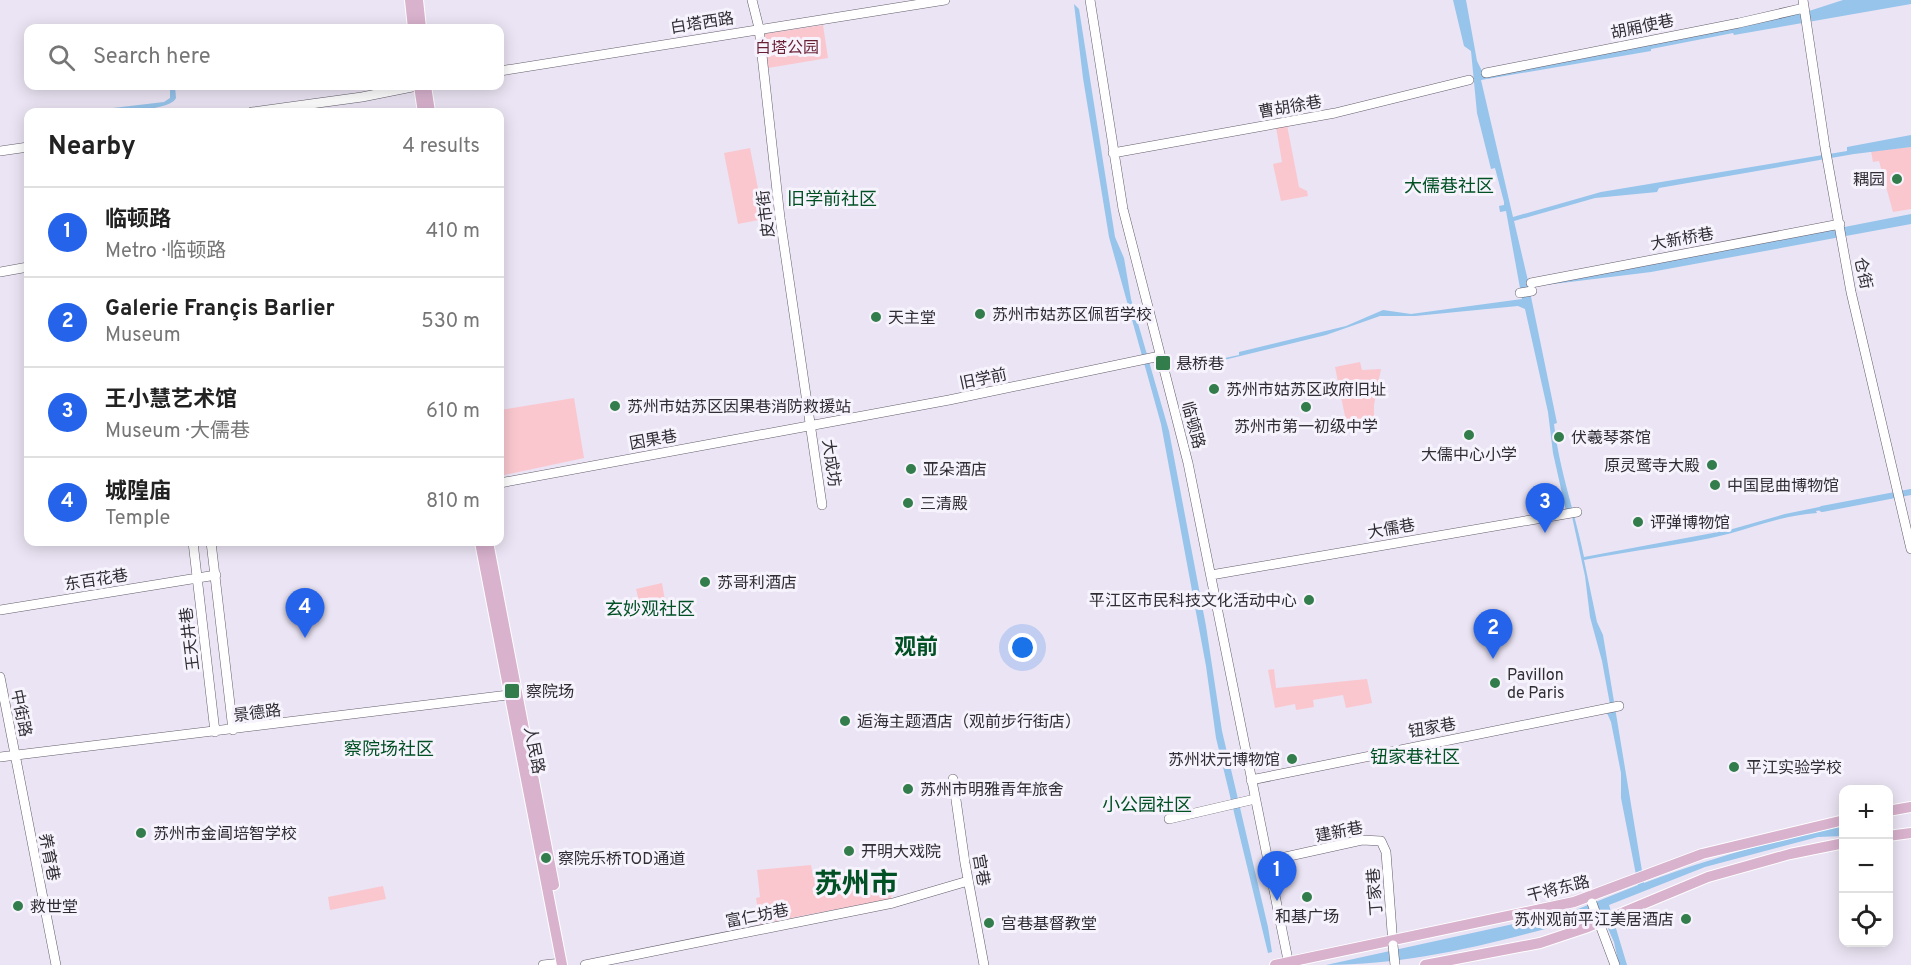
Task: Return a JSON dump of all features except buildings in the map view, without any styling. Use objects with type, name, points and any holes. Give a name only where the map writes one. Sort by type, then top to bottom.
[{"type":"main road","points":[[410,0],[413,24]]},
{"type":"main road","points":[[418,0],[421,24]]},
{"type":"main road","points":[[419,90],[422,108]]},
{"type":"main road","points":[[427,90],[429,108]]},
{"type":"main road","name":"人民路","points":[[481,546],[513,694]]},
{"type":"main road","name":"人民路","points":[[489,546],[513,694],[564,964]]},
{"type":"main road","points":[[1893,811],[1909,809]]},
{"type":"main road","name":"干将东路","points":[[1276,965],[1392,943],[1591,900],[1634,880],[1702,854],[1839,821]]},
{"type":"main road","points":[[1425,965],[1525,948],[1618,914],[1708,877],[1790,854],[1839,844]]},
{"type":"street","name":"皮市街","points":[[752,0],[759,28],[780,218],[812,425]]},
{"type":"street","name":"白塔西路","points":[[504,70],[945,0]]},
{"type":"street","name":"临顿路","points":[[1090,0],[1113,153],[1130,243],[1156,357],[1184,442],[1289,964]]},
{"type":"street","name":"仓街","points":[[1804,6],[1827,163],[1851,292],[1911,549]]},
{"type":"street","name":"胡厢使巷","points":[[1486,73],[1738,23],[1804,6]]},
{"type":"street","name":"曹胡徐巷","points":[[1113,153],[1335,113],[1469,80]]},
{"type":"street","points":[[281,108],[398,90]]},
{"type":"street","points":[[0,151],[24,148]]},
{"type":"street","name":"大新桥巷","points":[[1528,290],[1840,225]]},
{"type":"street","points":[[0,273],[24,268]]},
{"type":"street","name":"旧学前","points":[[812,425],[959,398],[1156,357]]},
{"type":"street","name":"因果巷","points":[[504,482],[812,425]]},
{"type":"street","name":"大成坊","points":[[812,425],[822,505]]},
{"type":"street","name":"大儒巷","points":[[1212,575],[1574,512]]},
{"type":"street","name":"王天井巷","points":[[193,546],[214,732]]},
{"type":"street","name":"王天井巷","points":[[212,546],[233,730]]},
{"type":"street","name":"东百花巷","points":[[0,610],[216,575]]},
{"type":"street","name":"中街路","points":[[0,677],[16,754]]},
{"type":"street","name":"景德路","points":[[0,757],[513,694]]},
{"type":"street","name":"钮家巷","points":[[1251,780],[1615,707]]},
{"type":"street","name":"养育巷","points":[[16,754],[56,965]]},
{"type":"street","name":"宫巷","points":[[953,779],[984,965]]},
{"type":"street","points":[[1169,819],[1254,799]]},
{"type":"street","name":"建新巷","points":[[1268,861],[1362,840],[1381,841]]},
{"type":"street","name":"丁家巷","points":[[1381,841],[1386,852],[1395,965]]},
{"type":"street","name":"富仁坊巷","points":[[585,965],[893,903],[969,881]]},
{"type":"street","points":[[1591,900],[1615,965]]},
{"type":"street","points":[[543,965],[564,964]]},
{"type":"green space","name":"白塔公园","points":[[823,25],[828,58],[768,68],[763,34]]},
{"type":"green space","points":[[1287,125],[1299,187],[1307,191],[1308,196],[1281,201],[1273,164],[1282,162],[1276,127]]},
{"type":"green space","name":"耦园","points":[[1911,147],[1911,209],[1893,212],[1879,161],[1873,162],[1871,151]]},
{"type":"green space","points":[[750,148],[764,219],[738,224],[724,153]]},
{"type":"green space","points":[[1360,362],[1362,370],[1381,369],[1374,405],[1374,420],[1347,426],[1335,367]]},
{"type":"green space","points":[[574,398],[584,458],[504,475],[504,409]]},
{"type":"green space","points":[[662,583],[667,613],[643,618],[636,589]]},
{"type":"green space","points":[[1274,669],[1276,688],[1367,679],[1372,703],[1346,708],[1343,695],[1313,700],[1314,707],[1296,710],[1295,704],[1275,708],[1268,670]]},
{"type":"green space","points":[[811,865],[813,875],[889,869],[893,894],[890,899],[760,924],[756,898],[760,897],[757,870]]},
{"type":"green space","points":[[383,886],[386,899],[330,910],[328,897]]},
{"type":"water","points":[[1453,0],[1466,0],[1477,61],[1484,75],[1809,11],[1843,0],[1911,0],[1911,4],[1734,35],[1733,33],[1651,49],[1651,51],[1481,80],[1513,217],[1601,192],[1847,151],[1847,147],[1911,135],[1911,147],[1854,154],[1659,188],[1657,192],[1595,198],[1514,221],[1529,285],[1722,251],[1911,214],[1911,224],[1651,272],[1529,287],[1557,423],[1554,424],[1560,458],[1584,557],[1729,530],[1785,514],[1829,505],[1829,509],[1816,511],[1817,513],[1783,518],[1728,534],[1584,560],[1597,622],[1603,635],[1644,883],[1743,850],[1839,827],[1839,836],[1818,837],[1705,867],[1609,905],[1627,965],[1619,965],[1614,942],[1601,913],[1465,949],[1395,961],[1326,965],[1573,911],[1638,885],[1621,798],[1621,773],[1611,722],[1607,713],[1611,710],[1602,661],[1590,617],[1585,576],[1571,512],[1566,511],[1553,453],[1548,412],[1525,309],[1518,306],[1415,316],[1380,316],[1326,335],[1179,371],[1177,368],[1239,355],[1239,352],[1346,326],[1383,310],[1411,314],[1522,299],[1506,211],[1500,212],[1499,206],[1504,205],[1504,202],[1495,168],[1491,169],[1477,113],[1471,51],[1464,46]]},
{"type":"water","points":[[1074,4],[1079,9],[1115,237],[1124,258],[1131,299],[1169,431],[1206,626],[1222,731],[1268,927],[1272,952],[1268,953],[1216,738],[1206,666],[1161,424],[1109,237],[1083,78]]},
{"type":"water","points":[[170,90],[175,90],[176,98],[161,107],[113,108],[164,102],[170,98]]},
{"type":"waterway","points":[[1822,509],[1911,492]]},
{"type":"place","name":"耦园","points":[[1897,179]]},
{"type":"place","name":"苏州市姑苏区佩哲学校","points":[[980,314]]},
{"type":"place","name":"天主堂","points":[[876,317]]},
{"type":"place","name":"悬桥巷","points":[[1163,363]]},
{"type":"place","name":"苏州市姑苏区政府旧址","points":[[1214,389]]},
{"type":"place","name":"苏州市姑苏区因果巷消防救援站","points":[[615,406]]},
{"type":"place","name":"苏州市第一初级中学","points":[[1306,407]]},
{"type":"place","name":"大儒中心小学","points":[[1469,435]]},
{"type":"place","name":"伏羲琴茶馆","points":[[1559,437]]},
{"type":"place","name":"原灵鹫寺大殿","points":[[1712,465]]},
{"type":"place","name":"亚朵酒店","points":[[911,469]]},
{"type":"place","name":"中国昆曲博物馆","points":[[1715,485]]},
{"type":"place","name":"三清殿","points":[[908,503]]},
{"type":"place","name":"评弹博物馆","points":[[1638,522]]},
{"type":"place","name":"王小慧艺术馆","points":[[1545,533]]},
{"type":"place","name":"苏哥利酒店","points":[[705,582]]},
{"type":"place","name":"平江区市民科技文化活动中心","points":[[1309,600]]},
{"type":"place","name":"城隍庙","points":[[305,638]]},
{"type":"place","name":"Galerie Françis Barlier","points":[[1493,659]]},
{"type":"place","name":"Pavillon de Paris","points":[[1495,683]]},
{"type":"place","name":"察院场","points":[[512,691]]},
{"type":"place","name":"逅海主题酒店（观前步行街店）","points":[[845,721]]},
{"type":"place","name":"苏州状元博物馆","points":[[1292,759]]},
{"type":"place","name":"平江实验学校","points":[[1734,767]]},
{"type":"place","name":"苏州市明雅青年旅舍","points":[[908,789]]},
{"type":"place","name":"苏州市金阊培智学校","points":[[141,833]]},
{"type":"place","name":"开明大戏院","points":[[849,851]]},
{"type":"place","name":"察院乐桥TOD通道","points":[[546,858]]},
{"type":"place","name":"和基广场","points":[[1307,897]]},
{"type":"place","name":"临顿路","points":[[1277,901]]},
{"type":"place","name":"救世堂","points":[[18,906]]},
{"type":"place","name":"苏州观前平江美居酒店","points":[[1686,919]]},
{"type":"place","name":"宫巷基督教堂","points":[[989,923]]},
{"type":"district","name":"大儒巷社区","points":[[1449,186]]},
{"type":"district","name":"旧学前社区","points":[[832,199]]},
{"type":"district","name":"玄妙观社区","points":[[650,609]]},
{"type":"district","name":"观前","points":[[916,646]]},
{"type":"district","name":"察院场社区","points":[[389,749]]},
{"type":"district","name":"钮家巷社区","points":[[1415,757]]},
{"type":"district","name":"小公园社区","points":[[1147,805]]},
{"type":"district","name":"苏州市","points":[[856,883]]}]
